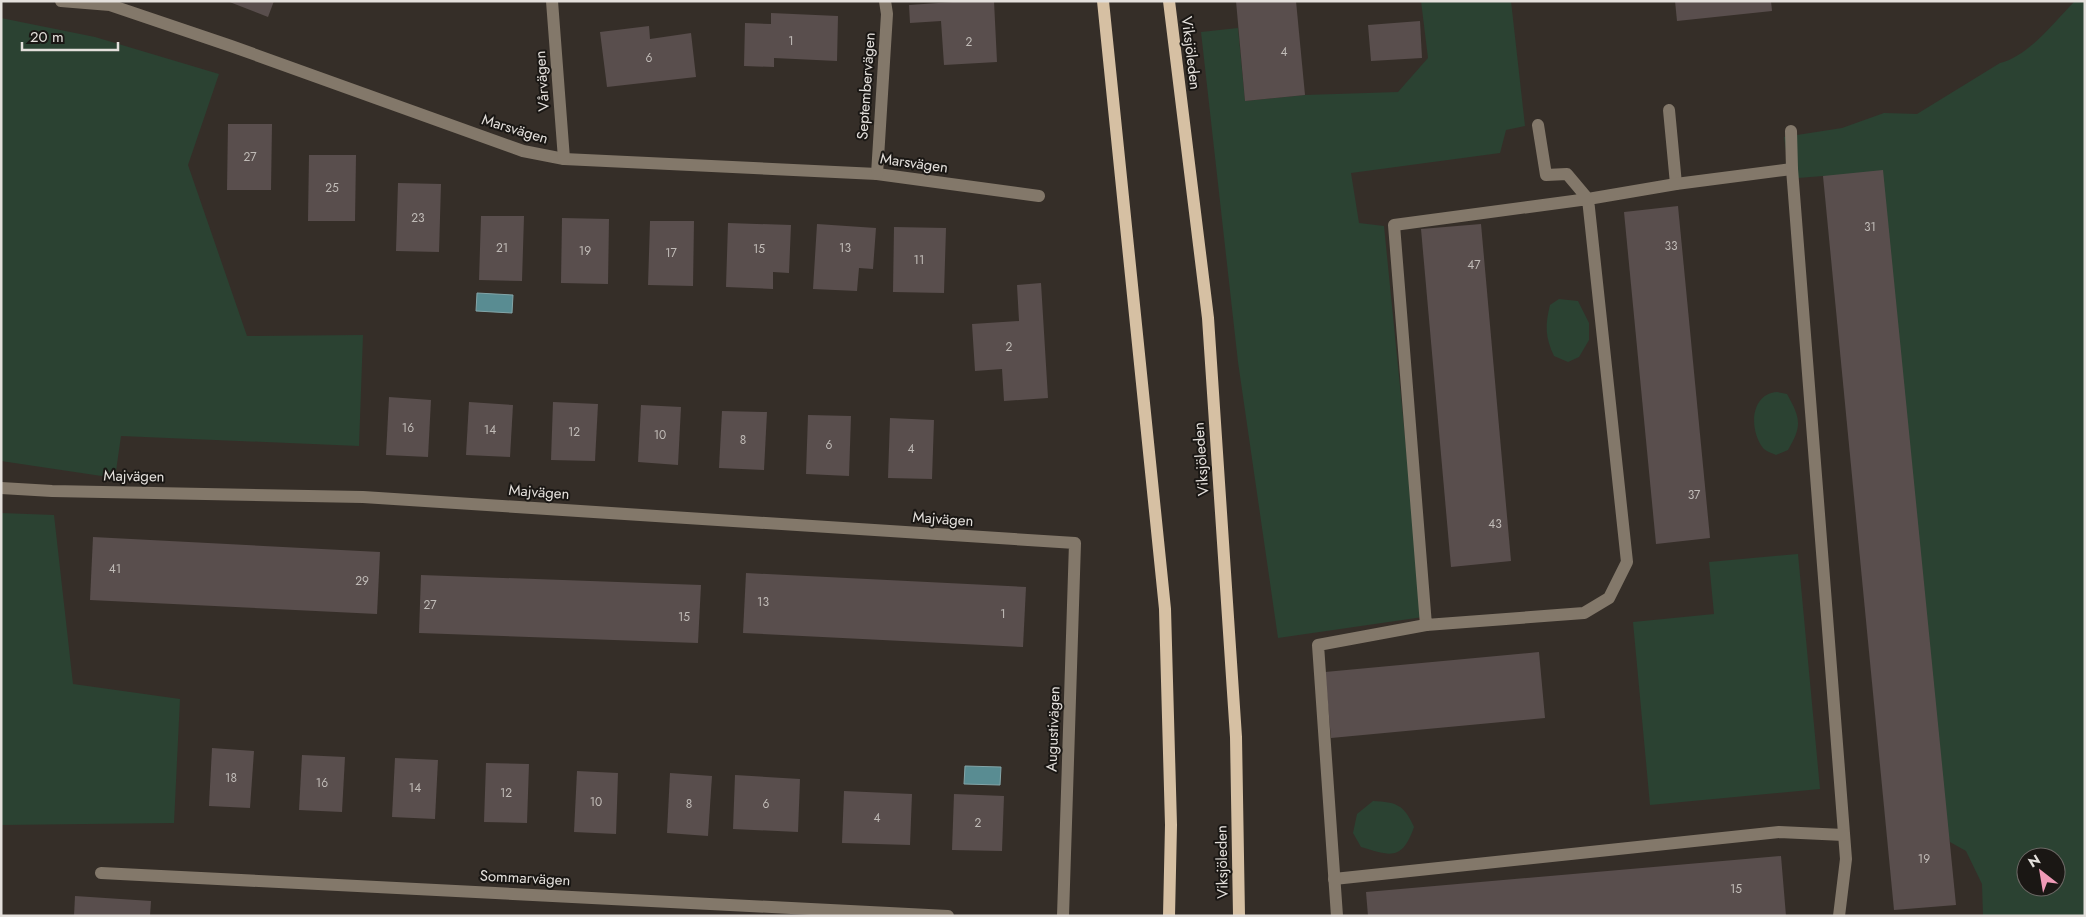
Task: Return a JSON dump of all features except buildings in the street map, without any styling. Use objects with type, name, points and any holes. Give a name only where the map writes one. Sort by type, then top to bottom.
[{"type":"main road","points":[[1103,1],[1165,609],[1171,825],[1169,916]]},
{"type":"main road","name":"Viksjöleden","points":[[1169,1],[1208,327],[1236,737],[1239,916]]},
{"type":"street","name":"Marsvägen","points":[[61,1],[110,5],[523,151],[564,159],[876,174],[1039,196]]},
{"type":"street","name":"Vårvägen","points":[[552,1],[564,159]]},
{"type":"street","name":"Septembervägen","points":[[876,174],[887,14],[885,1]]},
{"type":"street","points":[[1669,110],[1676,184]]},
{"type":"street","points":[[1337,916],[1318,645],[1426,625],[1584,613],[1609,598],[1627,562],[1588,198],[1567,174],[1546,175],[1538,125]]},
{"type":"street","points":[[1791,131],[1792,169],[1846,859],[1839,916]]},
{"type":"street","points":[[1426,625],[1394,225],[1792,169]]},
{"type":"street","name":"Majvägen","points":[[1,488],[52,491],[363,497],[1075,543]]},
{"type":"street","name":"Augustivägen","points":[[1063,916],[1075,543]]},
{"type":"street","points":[[1334,879],[1779,832],[1844,835]]},
{"type":"street","name":"Sommarvägen","points":[[101,873],[948,916]]},
{"type":"green space","points":[[1421,1],[1511,1],[1525,126],[1506,130],[1500,153],[1351,173],[1359,223],[1384,226],[1423,617],[1278,638],[1238,362],[1201,32],[1238,28],[1245,101],[1305,95],[1398,92],[1428,58]]},
{"type":"green space","points":[[2075,1],[2085,1],[2085,916],[1983,916],[1982,884],[1966,851],[1950,842],[1823,176],[1798,178],[1787,157],[1784,137],[1842,128],[1884,113],[1917,114],[2000,63],[2021,53],[2041,37]]},
{"type":"green space","points":[[1,18],[95,37],[219,74],[188,165],[247,336],[363,335],[359,446],[121,436],[115,478],[1,461]]},
{"type":"green space","points":[[1559,299],[1578,301],[1589,323],[1589,340],[1579,357],[1568,362],[1554,356],[1547,337],[1547,319],[1550,305]]},
{"type":"green space","points":[[1777,392],[1787,394],[1797,416],[1798,428],[1788,450],[1776,455],[1763,448],[1758,441],[1754,423],[1757,406],[1761,399],[1768,394]]},
{"type":"green space","points":[[1,513],[54,515],[73,684],[180,699],[174,823],[1,825]]},
{"type":"green space","points":[[1798,554],[1820,789],[1650,805],[1633,622],[1714,614],[1709,562]]},
{"type":"green space","points":[[1373,801],[1394,804],[1403,809],[1407,814],[1414,827],[1410,838],[1400,851],[1388,854],[1361,847],[1353,833],[1357,814]]},
{"type":"water","points":[[477,293],[513,295],[512,313],[476,311]]},
{"type":"water","points":[[965,766],[1001,767],[1000,785],[964,784]]}]
